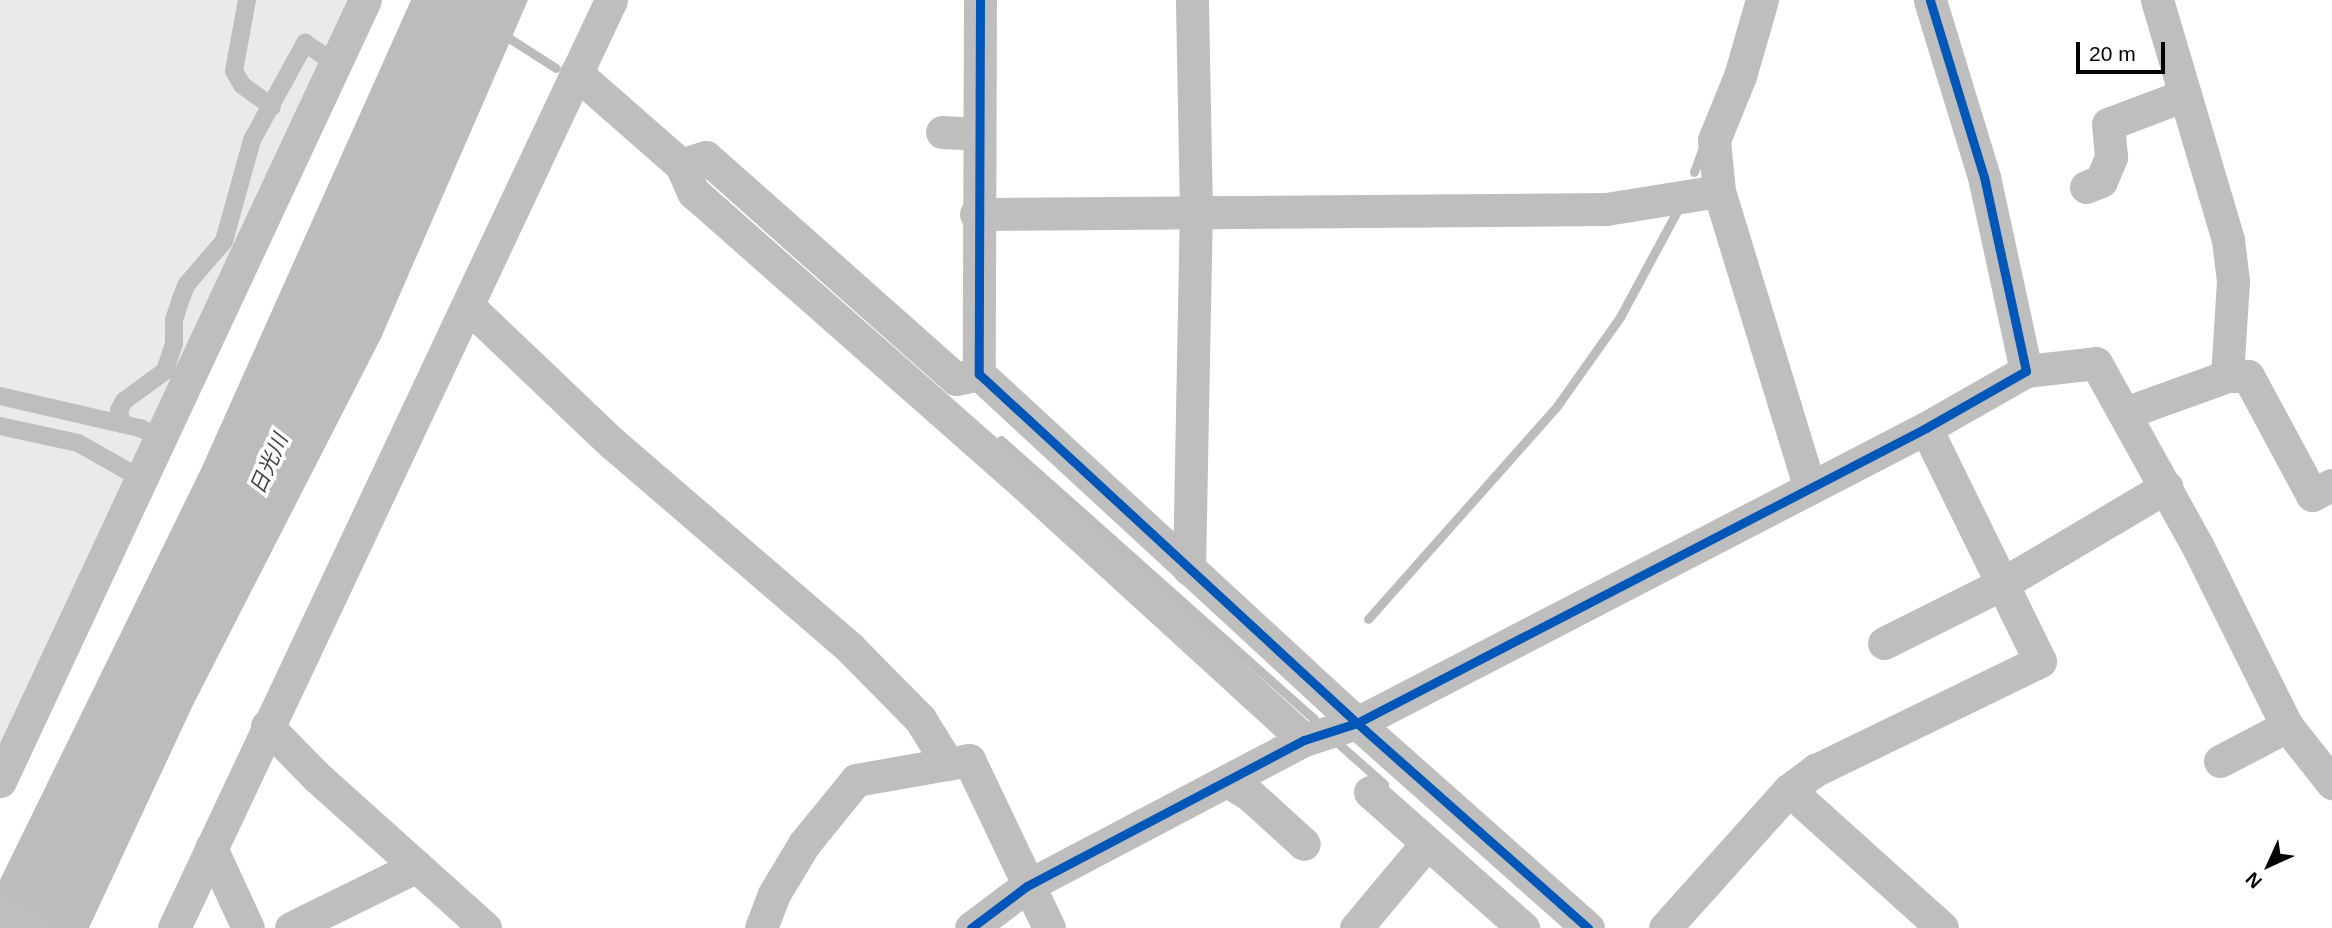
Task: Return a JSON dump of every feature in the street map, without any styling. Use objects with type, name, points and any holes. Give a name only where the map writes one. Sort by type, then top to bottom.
[{"type":"street","points":[[0,781],[365,0]]},
{"type":"street","points":[[174,928],[611,0]]},
{"type":"street","points":[[980,0],[976,214],[979,374],[1357,723],[1588,928]]},
{"type":"street","points":[[1189,569],[1196,212],[1192,0]]},
{"type":"street","points":[[1762,0],[1740,76],[1714,140],[1719,191],[1809,486]]},
{"type":"street","points":[[1930,0],[1984,177],[2026,371]]},
{"type":"street","points":[[2157,0],[2228,240],[2233,281],[2227,376]]},
{"type":"street","points":[[576,73],[681,165],[693,192],[1012,473],[1304,740]]},
{"type":"street","points":[[2086,187],[2101,181],[2111,157],[2108,124],[2185,95]]},
{"type":"street","points":[[942,132],[978,134]]},
{"type":"street","points":[[681,165],[706,157],[956,379],[979,374]]},
{"type":"street","points":[[976,214],[1605,209],[1719,191]]},
{"type":"street","points":[[468,306],[612,443],[850,648],[920,719],[948,764]]},
{"type":"street","points":[[971,928],[1027,886],[1304,740],[1357,723],[1809,486],[1926,428],[2026,371],[2096,363],[2166,487],[2287,726],[2332,783]]},
{"type":"street","points":[[2125,413],[2227,376],[2248,376],[2312,495],[2332,485]]},
{"type":"street","points":[[1664,928],[1789,790],[1815,770],[2040,661],[1926,428]]},
{"type":"street","points":[[1884,643],[2002,584],[2166,487]]},
{"type":"street","points":[[267,726],[317,777],[485,928]]},
{"type":"street","points":[[2220,761],[2287,726]]},
{"type":"street","points":[[761,928],[774,894],[804,844],[856,780],[968,760],[1049,928]]},
{"type":"street","points":[[1227,781],[1249,794],[1304,844]]},
{"type":"street","points":[[1789,790],[1942,928]]},
{"type":"street","points":[[1370,792],[1523,928]]},
{"type":"street","points":[[1356,928],[1427,843]]},
{"type":"street","points":[[211,848],[248,928]]},
{"type":"street","points":[[291,928],[417,866]]},
{"type":"street","points":[[0,910],[37,928]]},
{"type":"lane","points":[[247,0],[234,71],[242,85],[272,107]]},
{"type":"lane","points":[[122,424],[120,410],[124,401],[165,371],[174,343],[173,320],[180,301],[187,285],[224,241],[252,140],[304,43],[336,64]]},
{"type":"lane","points":[[0,396],[122,424],[161,438]]},
{"type":"lane","points":[[0,426],[78,443],[142,479]]},
{"type":"shaded area","points":[[0,0],[349,0],[0,749]]},
{"type":"water","name":"日光川","points":[[411,0],[528,0],[381,338],[193,705],[89,928],[0,928],[0,880],[202,467]]},
{"type":"waterway","points":[[501,33],[556,68]]},
{"type":"waterway","points":[[1694,172],[1703,147]]},
{"type":"waterway","points":[[1368,619],[1557,406],[1620,317],[1677,211]]},
{"type":"waterway","points":[[1001,440],[1314,719]]},
{"type":"waterway","points":[[1340,745],[1384,784]]},
{"type":"cycle path","points":[[980,0],[979,374],[1357,723],[1588,928]]},
{"type":"cycle path","points":[[971,928],[1027,886],[1304,740],[1357,723],[1926,428],[2026,371],[1984,177],[1930,0]]}]
